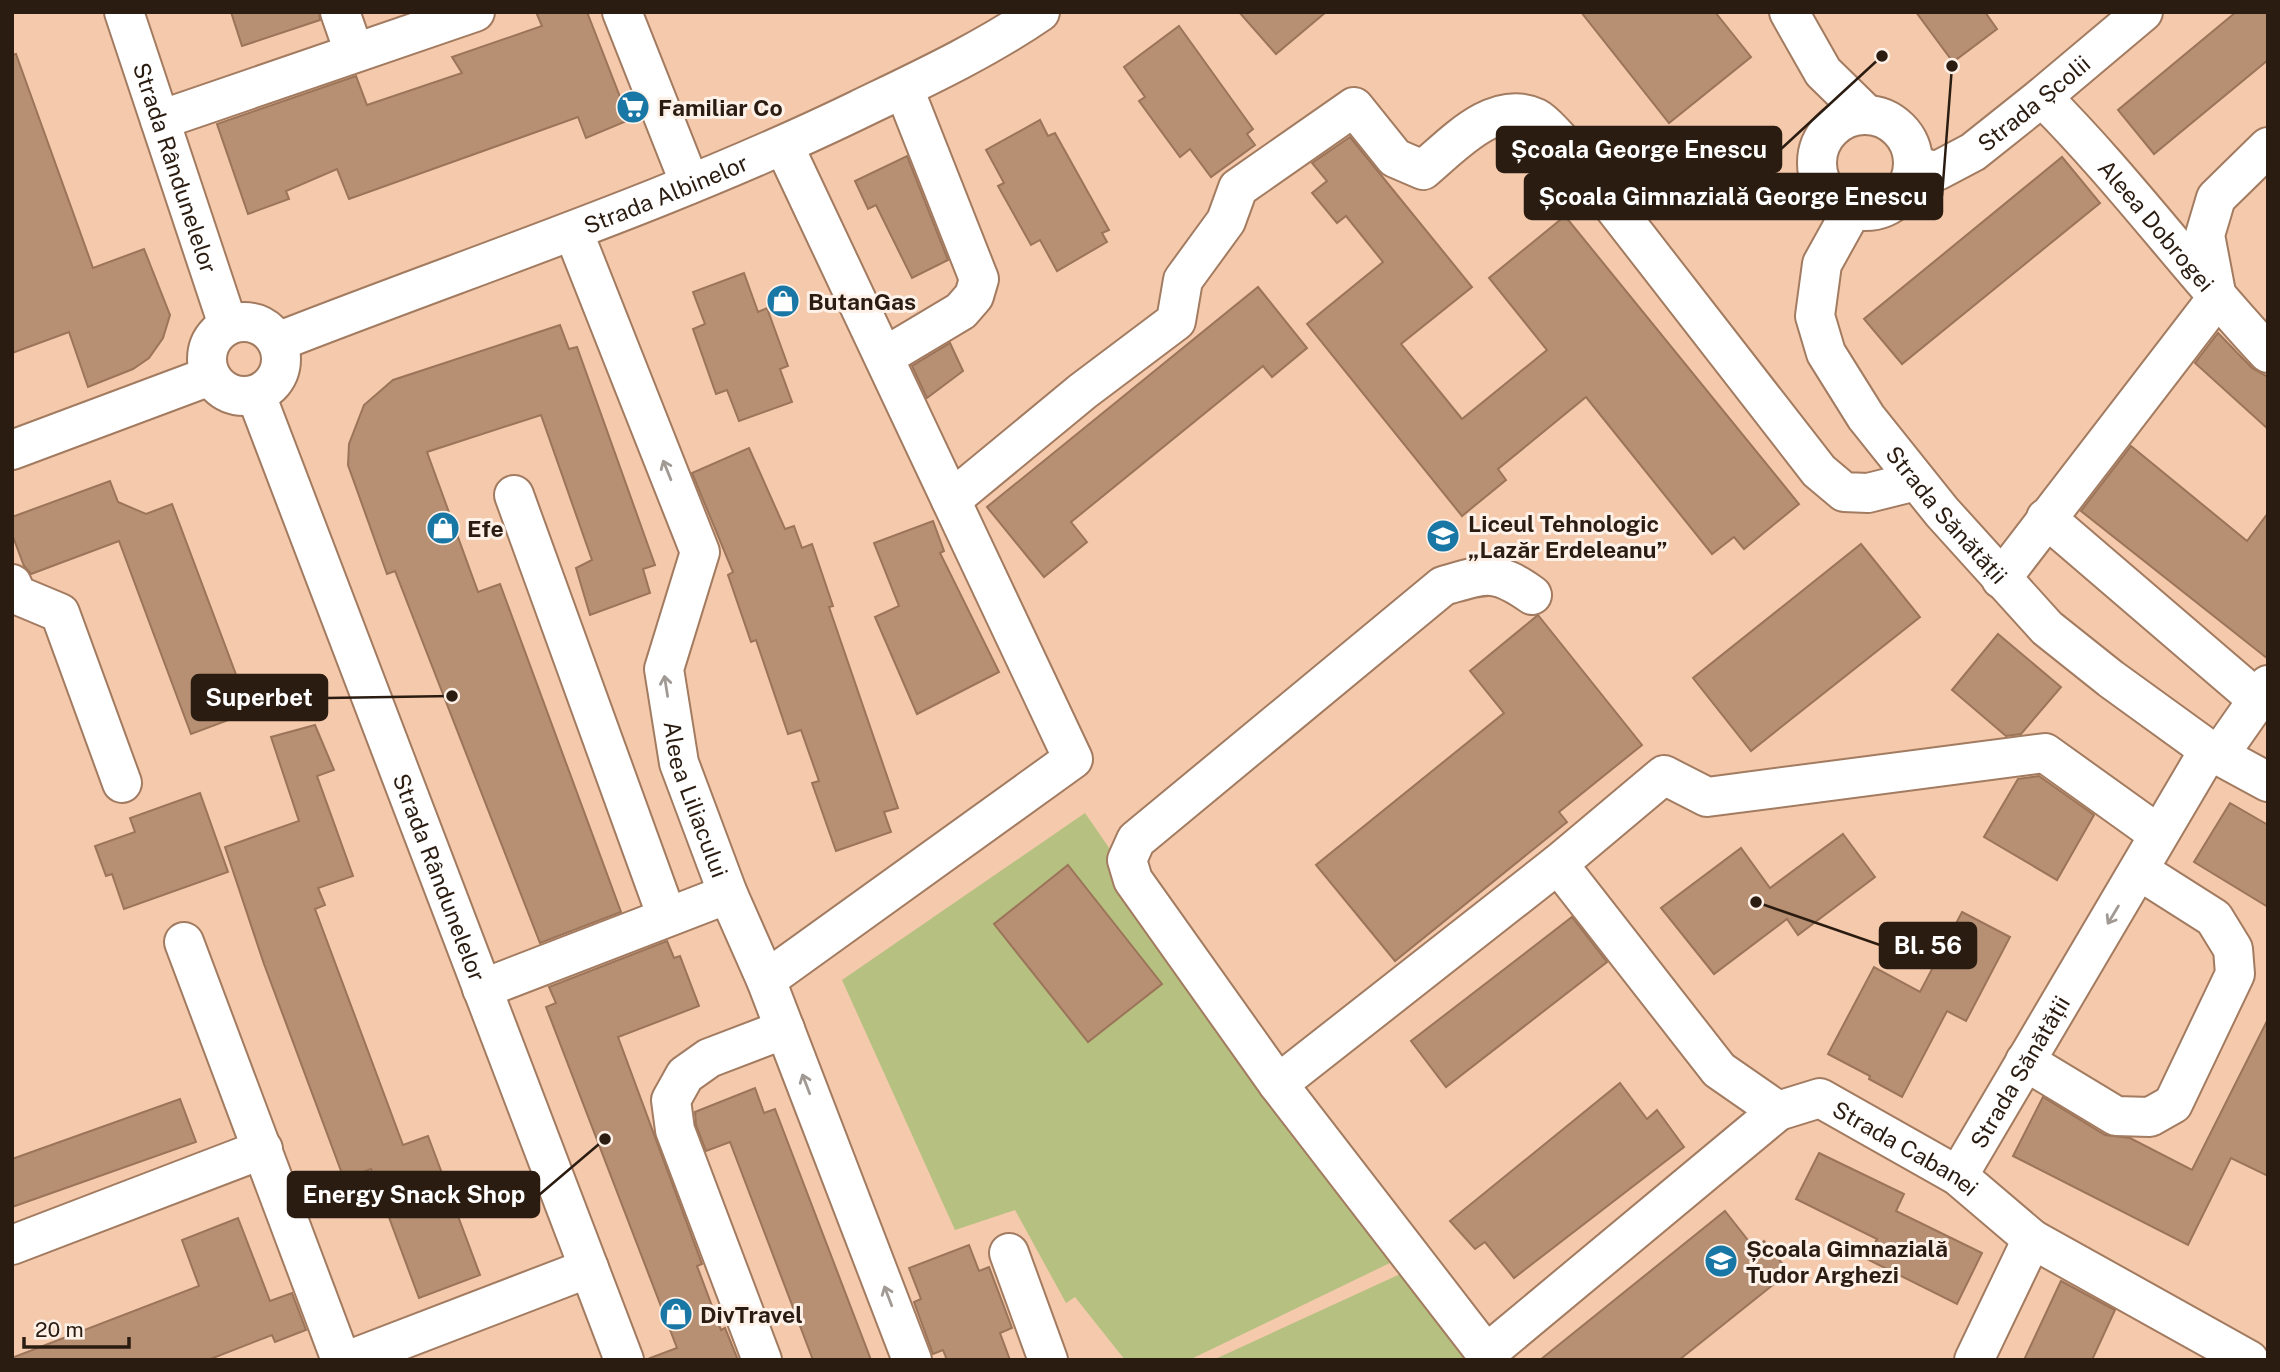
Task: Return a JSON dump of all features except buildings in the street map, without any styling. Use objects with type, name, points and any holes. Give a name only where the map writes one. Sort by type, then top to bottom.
[{"type":"street","name":"Strada Rândunelelor","points":[[124,12],[228,325]]},
{"type":"street","points":[[340,12],[354,52]]},
{"type":"street","points":[[160,120],[475,12]]},
{"type":"street","points":[[622,12],[691,184]]},
{"type":"street","name":"Strada Albinelor","points":[[276,342],[573,231],[784,146],[904,89],[1002,37],[1040,12]]},
{"type":"street","points":[[1789,12],[1823,72],[1867,115]]},
{"type":"street","name":"Strada Școlii","points":[[1914,166],[1937,171],[1973,152],[2143,12]]},
{"type":"street","points":[[884,358],[961,311],[974,296],[979,279],[904,89]]},
{"type":"street","name":"Aleea Dobrogei","points":[[2042,97],[2084,139],[2217,298],[2268,353]]},
{"type":"street","points":[[951,500],[1083,391],[1176,321],[1183,280],[1226,221],[1238,188],[1354,107],[1395,158],[1423,170],[1481,122],[1513,113],[1537,118],[1578,160],[1819,471],[1844,492],[1868,493],[1916,481]]},
{"type":"street","points":[[1867,115],[1878,116],[1897,127],[1910,145],[1914,166],[1904,193],[1880,210],[1866,212],[1852,210],[1826,193],[1816,164],[1819,148],[1826,134],[1837,123],[1851,117],[1867,115]]},
{"type":"street","points":[[766,980],[1073,759],[784,146]]},
{"type":"street","points":[[2001,579],[2217,298],[2205,235],[2216,198],[2268,147]]},
{"type":"street","name":"Strada Sănătății","points":[[1852,210],[1822,264],[1815,316],[1826,353],[1866,417],[1916,481],[2047,628],[2111,679],[2214,753],[2268,782]]},
{"type":"street","name":"Aleea Liliacului","points":[[573,231],[700,552],[664,669],[678,763],[728,894],[766,980],[912,1360]]},
{"type":"street","points":[[250,322],[270,332],[276,342],[281,354],[276,379],[267,389],[245,397],[225,392],[216,385],[207,364],[207,352],[218,331],[228,325],[250,322]]},
{"type":"street","points":[[12,450],[211,376]]},
{"type":"street","name":"Strada Rândunelelor","points":[[256,395],[624,1360]]},
{"type":"street","points":[[513,495],[667,917]]},
{"type":"street","points":[[2046,519],[2263,692],[2214,753]]},
{"type":"street","points":[[1532,595],[1511,580],[1482,574],[1443,586],[1136,840],[1127,859],[1133,880],[1278,1084],[1488,1357],[1778,1111],[1719,1070],[1558,864]]},
{"type":"street","points":[[12,584],[17,595],[60,613],[122,783]]},
{"type":"street","points":[[1278,1084],[1558,864],[1664,775],[1707,797],[2045,753],[2158,834]]},
{"type":"street","name":"Strada Sănătății","points":[[1958,1175],[2140,870],[2158,834],[2214,753]]},
{"type":"street","points":[[2025,1061],[2116,1115],[2150,1117],[2173,1104],[2235,974],[2233,949],[2214,918],[2140,870]]},
{"type":"street","points":[[482,989],[728,894]]},
{"type":"street","points":[[184,942],[341,1360]]},
{"type":"street","points":[[762,1360],[676,1130],[671,1100],[685,1075],[709,1058],[785,1029]]},
{"type":"street","name":"Strada Cabanei","points":[[1778,1111],[1820,1098],[1958,1175],[2032,1239],[2249,1360]]},
{"type":"street","points":[[12,1245],[263,1149]]},
{"type":"street","points":[[1974,1360],[2032,1239]]},
{"type":"street","points":[[1009,1253],[1048,1360]]},
{"type":"street","points":[[349,1360],[589,1268]]},
{"type":"green space","points":[[1085,813],[1394,1261],[1189,1360],[1125,1360],[1075,1297],[1066,1303],[1015,1210],[955,1230],[842,980]]},
{"type":"green space","points":[[1409,1270],[1479,1360],[1213,1360]]},
{"type":"place","name":"Școala George Enescu","points":[[1882,56]]},
{"type":"place","name":"Școala Gimnazială George Enescu","points":[[1952,66]]},
{"type":"place","name":"Familiar Co","points":[[633,107]]},
{"type":"place","name":"ButanGas","points":[[783,301]]},
{"type":"place","name":"Efe","points":[[443,528]]},
{"type":"place","name":"Liceul Tehnologic „Lazăr Erdeleanu”","points":[[1443,536]]},
{"type":"place","name":"Superbet","points":[[452,696]]},
{"type":"place","name":"Bl. 56","points":[[1756,902]]},
{"type":"place","name":"Energy Snack Shop","points":[[605,1139]]},
{"type":"place","name":"Școala Gimnazială Tudor Arghezi","points":[[1721,1261]]},
{"type":"place","name":"DivTravel","points":[[676,1314]]}]
